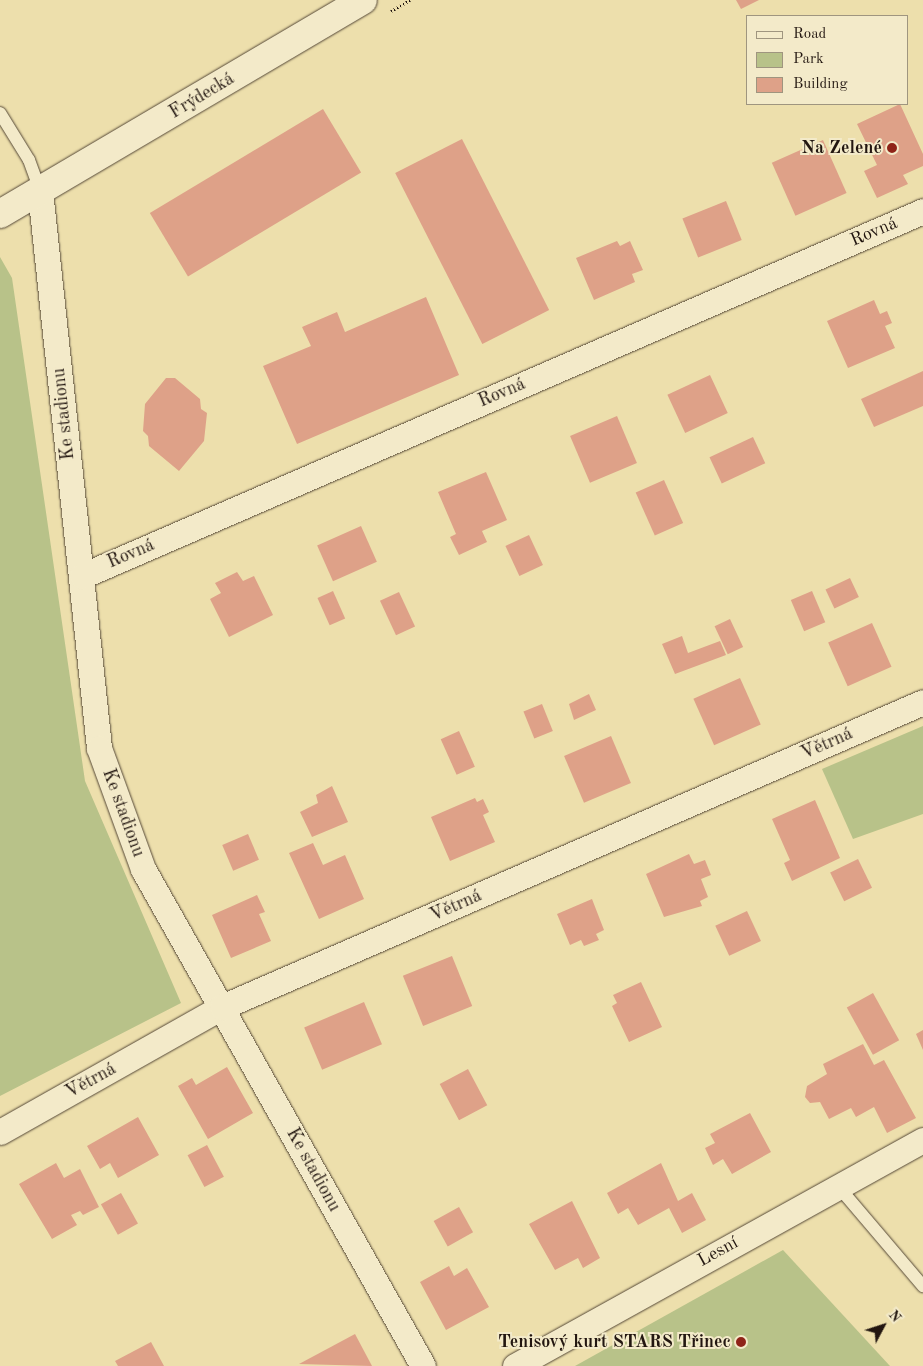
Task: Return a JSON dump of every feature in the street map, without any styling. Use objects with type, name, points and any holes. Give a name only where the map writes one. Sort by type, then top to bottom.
[{"type":"main road","name":"Frýdecká","points":[[0,214],[363,0]]},
{"type":"street","name":"Ke stadionu","points":[[40,191],[99,748],[143,869],[423,1366]]},
{"type":"street","name":"Rovná","points":[[82,576],[923,211]]},
{"type":"street","name":"Větrná","points":[[0,1132],[222,1008],[923,702]]},
{"type":"street","name":"Lesní","points":[[515,1366],[837,1185],[923,1140]]},
{"type":"lane","points":[[0,114],[29,160],[40,191]]},
{"type":"lane","points":[[837,1185],[923,1286]]},
{"type":"green space","points":[[0,257],[12,278],[85,781],[181,1003],[0,1096]]},
{"type":"green space","points":[[923,726],[923,814],[853,839],[822,769]]},
{"type":"green space","points":[[783,1250],[890,1366],[575,1366]]},
{"type":"building","points":[[736,0],[759,0],[741,9]]},
{"type":"building","points":[[900,105],[923,154],[923,166],[903,175],[908,184],[877,198],[864,171],[877,165],[857,124]]},
{"type":"building","points":[[323,109],[361,172],[188,276],[150,213]]},
{"type":"building","points":[[462,139],[549,310],[482,344],[395,173]]},
{"type":"building","points":[[823,140],[847,193],[795,216],[772,163]]},
{"type":"building","points":[[726,201],[742,240],[698,258],[682,219]]},
{"type":"building","points":[[617,241],[620,246],[630,241],[643,270],[632,274],[635,282],[594,300],[576,258]]},
{"type":"building","points":[[426,297],[459,375],[297,444],[263,366],[311,346],[302,327],[337,312],[345,332]]},
{"type":"building","points":[[874,300],[880,314],[887,311],[892,323],[885,326],[895,348],[848,368],[827,321]]},
{"type":"building","points":[[923,371],[923,406],[874,427],[861,399]]},
{"type":"building","points":[[710,375],[728,413],[685,433],[667,395]]},
{"type":"building","points":[[166,378],[175,378],[200,399],[201,409],[207,413],[204,441],[179,471],[149,446],[148,436],[143,431],[145,404]]},
{"type":"building","points":[[617,416],[637,463],[590,483],[570,436]]},
{"type":"building","points":[[753,437],[765,463],[722,484],[709,457]]},
{"type":"building","points":[[486,472],[507,520],[482,531],[487,542],[459,555],[450,537],[456,534],[438,492]]},
{"type":"building","points":[[664,480],[683,523],[655,536],[636,493]]},
{"type":"building","points":[[361,526],[377,562],[333,581],[317,546]]},
{"type":"building","points":[[529,535],[543,565],[519,576],[505,546]]},
{"type":"building","points":[[237,572],[243,581],[254,576],[273,615],[229,637],[210,599],[221,593],[215,583]]},
{"type":"building","points":[[850,578],[859,597],[834,608],[826,589]]},
{"type":"building","points":[[333,591],[345,618],[330,625],[317,598]]},
{"type":"building","points":[[812,591],[825,622],[804,631],[791,600]]},
{"type":"building","points":[[399,592],[415,626],[396,635],[380,601]]},
{"type":"building","points":[[730,619],[743,647],[728,654],[715,626]]},
{"type":"building","points":[[872,623],[892,667],[848,686],[828,643]]},
{"type":"building","points":[[682,636],[688,653],[720,641],[726,655],[675,674],[662,644]]},
{"type":"building","points":[[740,678],[761,725],[714,745],[693,699]]},
{"type":"building","points":[[589,694],[596,710],[574,720],[569,704]]},
{"type":"building","points":[[542,704],[553,731],[534,738],[523,711]]},
{"type":"building","points":[[459,731],[475,767],[457,775],[441,739]]},
{"type":"building","points":[[611,736],[631,783],[584,803],[564,756]]},
{"type":"building","points":[[332,786],[348,822],[312,837],[300,812],[318,803],[316,795]]},
{"type":"building","points":[[475,798],[477,802],[483,799],[489,812],[483,815],[495,842],[450,861],[431,817]]},
{"type":"building","points":[[815,800],[840,858],[792,881],[784,863],[790,860],[772,819]]},
{"type":"building","points":[[248,834],[259,860],[233,871],[222,845]]},
{"type":"building","points":[[313,843],[323,865],[345,855],[364,899],[319,919],[289,853]]},
{"type":"building","points":[[689,854],[694,864],[705,860],[711,875],[701,879],[708,897],[700,901],[702,906],[664,917],[646,874]]},
{"type":"building","points":[[858,859],[872,888],[844,901],[830,873]]},
{"type":"building","points":[[257,895],[265,912],[259,914],[271,941],[231,958],[212,915]]},
{"type":"building","points":[[592,899],[604,930],[596,934],[599,940],[584,946],[581,940],[570,945],[557,914]]},
{"type":"building","points":[[747,911],[761,941],[729,956],[715,926]]},
{"type":"building","points":[[452,956],[472,1006],[423,1026],[403,976]]},
{"type":"building","points":[[641,982],[662,1027],[629,1042],[612,1006],[617,1003],[613,995]]},
{"type":"building","points":[[873,993],[899,1040],[873,1055],[847,1008]]},
{"type":"building","points":[[364,1002],[382,1044],[322,1070],[304,1027]]},
{"type":"building","points":[[923,1030],[923,1050],[916,1034]]},
{"type":"building","points":[[863,1044],[874,1065],[884,1060],[916,1118],[887,1133],[874,1107],[856,1117],[851,1108],[829,1119],[820,1102],[810,1103],[805,1097],[807,1086],[827,1074],[823,1064]]},
{"type":"building","points":[[227,1067],[253,1113],[208,1139],[178,1086],[192,1078],[196,1085]]},
{"type":"building","points":[[468,1069],[487,1105],[459,1120],[440,1084]]},
{"type":"building","points":[[750,1113],[771,1152],[732,1174],[723,1159],[713,1165],[705,1148],[715,1143],[710,1134]]},
{"type":"building","points":[[138,1117],[159,1155],[118,1178],[110,1163],[100,1169],[87,1146]]},
{"type":"building","points":[[207,1145],[224,1177],[204,1187],[188,1155]]},
{"type":"building","points":[[56,1163],[64,1178],[80,1169],[99,1207],[83,1215],[80,1211],[71,1215],[77,1225],[52,1239],[19,1184]]},
{"type":"building","points":[[661,1163],[678,1201],[692,1193],[706,1220],[682,1233],[669,1208],[638,1225],[628,1208],[618,1214],[607,1193]]},
{"type":"building","points":[[121,1193],[138,1224],[118,1235],[101,1204]]},
{"type":"building","points":[[572,1201],[600,1258],[583,1268],[578,1258],[555,1270],[529,1224]]},
{"type":"building","points":[[459,1207],[473,1232],[448,1246],[434,1221]]},
{"type":"building","points":[[449,1266],[454,1276],[467,1268],[489,1307],[446,1330],[420,1282]]},
{"type":"building","points":[[355,1334],[372,1366],[299,1364]]},
{"type":"building","points":[[151,1342],[164,1366],[118,1366],[115,1361]]},
{"type":"place","name":"Na Zelené","points":[[892,148]]},
{"type":"place","name":"Tenisový kurt STARS Třinec","points":[[741,1342]]}]
